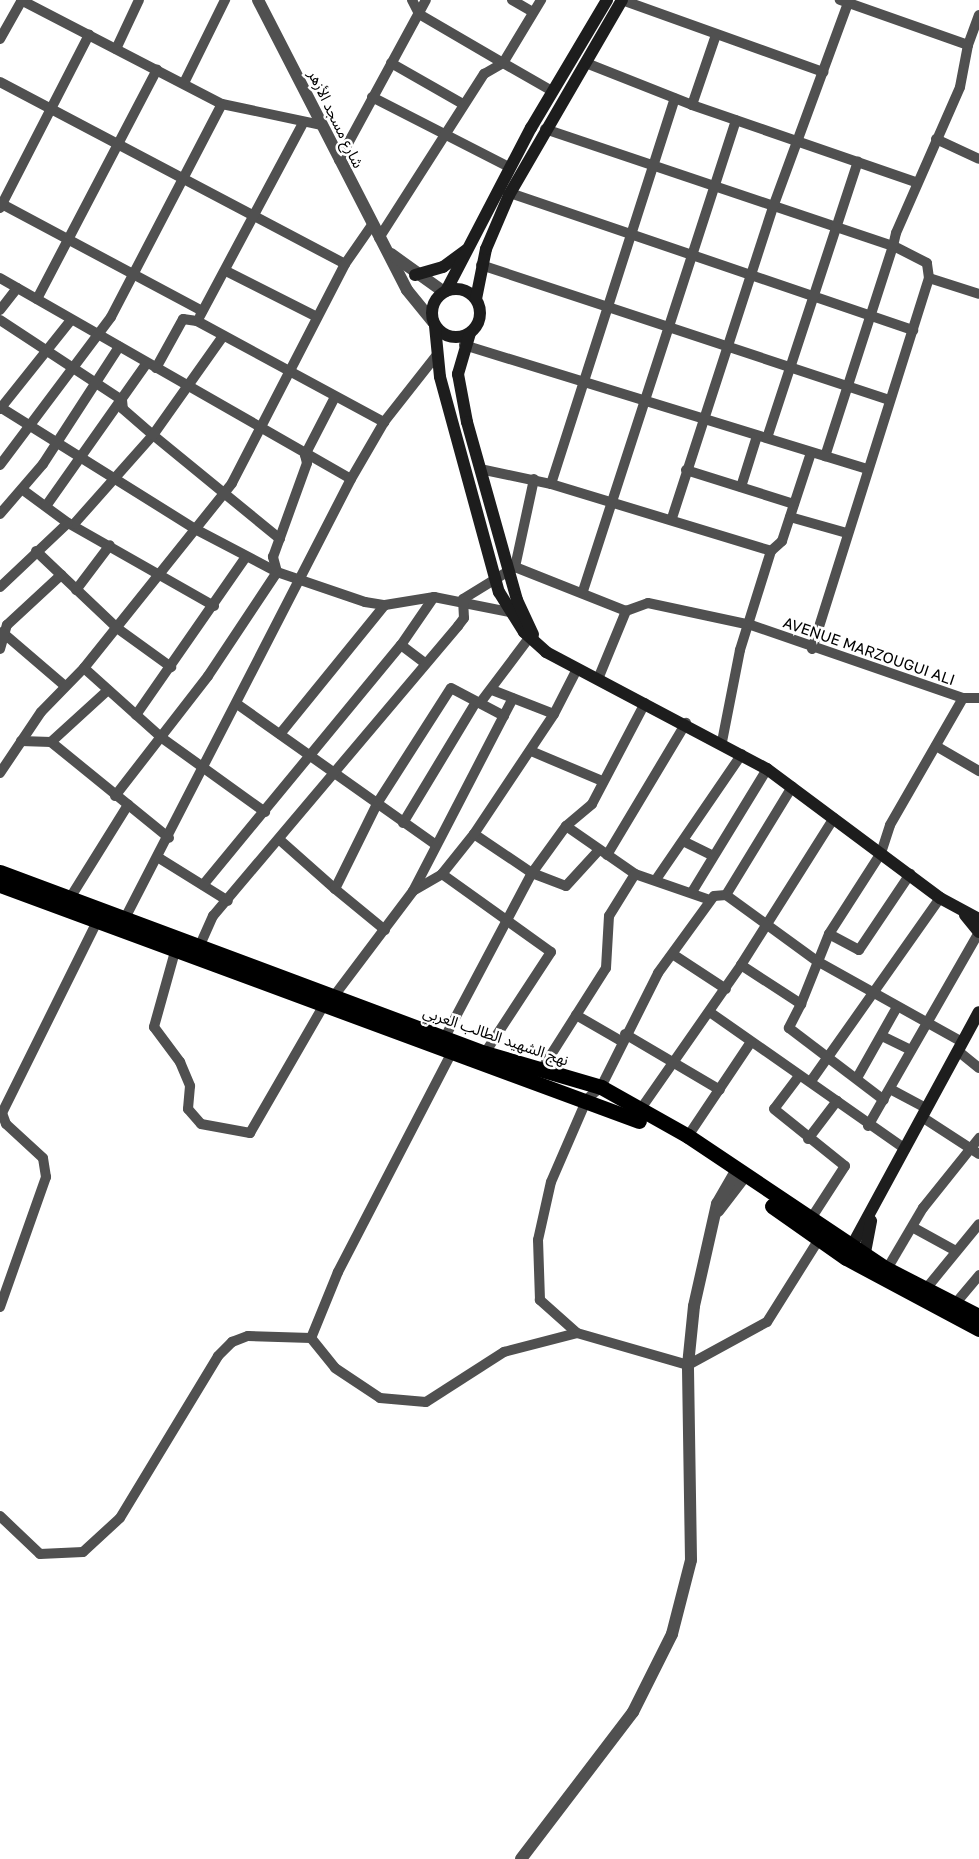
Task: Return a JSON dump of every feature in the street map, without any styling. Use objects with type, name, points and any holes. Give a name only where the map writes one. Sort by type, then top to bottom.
[{"type":"main road","points":[[546,652],[522,614],[512,568],[480,469],[458,374],[464,345],[479,321],[476,299],[481,265],[510,193],[545,129],[622,0]]},
{"type":"main road","points":[[604,1],[509,167],[470,247],[445,291],[433,305],[436,356],[508,612],[529,638],[546,652],[722,742],[767,769],[940,898],[962,912],[978,918]]},
{"type":"main road","points":[[415,275],[442,267],[470,247]]},
{"type":"main road","points":[[445,291],[459,289],[476,299]]},
{"type":"main road","points":[[434,324],[455,337],[470,333]]},
{"type":"main road","name":"نهج الشهيد الطالب العربي","points":[[0,872],[70,898],[176,948],[540,1072],[601,1087],[688,1136],[819,1239],[887,1269],[979,1316]]},
{"type":"main road","name":"نهج الشهيد الطالب العربي","points":[[0,885],[98,920],[123,923],[200,945],[451,1054],[587,1099],[685,1145],[810,1220],[849,1252]]},
{"type":"main road","points":[[962,912],[979,932]]},
{"type":"main road","points":[[849,1252],[871,1220],[924,1112],[979,1012]]},
{"type":"main road","points":[[865,1260],[871,1220]]},
{"type":"main road","name":"نهج الشهيد الطالب العربي","points":[[865,1260],[979,1329]]},
{"type":"street","points":[[0,39],[22,0],[222,104],[303,123],[322,125]]},
{"type":"street","points":[[116,48],[139,0]]},
{"type":"street","points":[[184,83],[225,0]]},
{"type":"street","name":"شارع مسجد الأزهر","points":[[258,0],[407,290],[434,324]]},
{"type":"street","points":[[412,0],[419,14],[552,92]]},
{"type":"street","points":[[339,160],[426,0]]},
{"type":"street","points":[[512,0],[533,12]]},
{"type":"street","points":[[380,238],[461,103],[484,74],[503,63],[541,0]]},
{"type":"street","points":[[622,0],[823,72]]},
{"type":"street","points":[[672,518],[773,207],[823,72],[844,2],[968,45]]},
{"type":"street","points":[[825,456],[870,314],[916,182],[960,87],[968,45],[979,15]]},
{"type":"street","points":[[89,35],[1,205],[135,275],[200,316],[223,336],[384,422]]},
{"type":"street","points":[[692,105],[716,35]]},
{"type":"street","points":[[391,63],[461,103]]},
{"type":"street","points":[[586,63],[692,105],[916,182]]},
{"type":"street","points":[[37,299],[120,144],[157,69]]},
{"type":"street","points":[[0,82],[345,264]]},
{"type":"street","points":[[372,97],[441,136],[509,167]]},
{"type":"street","points":[[551,484],[628,236],[675,98]]},
{"type":"street","points":[[0,465],[31,428],[135,275],[186,181],[222,104]]},
{"type":"street","points":[[583,591],[735,120]]},
{"type":"street","points":[[46,506],[122,400],[152,365],[181,320],[200,316],[303,123]]},
{"type":"street","points":[[545,129],[893,246],[927,263],[929,278],[866,469],[812,649]]},
{"type":"street","points":[[936,139],[979,159]]},
{"type":"street","points":[[741,487],[788,366],[858,162]]},
{"type":"street","points":[[510,193],[628,236],[913,330]]},
{"type":"street","points":[[0,773],[21,741],[64,687],[84,668],[198,530],[222,495],[261,431],[345,264],[372,225]]},
{"type":"street","name":"شارع مسجد الأزهر","points":[[388,251],[415,275],[445,291]]},
{"type":"street","points":[[481,265],[606,309],[889,400]]},
{"type":"street","points":[[226,271],[317,317]]},
{"type":"street","points":[[0,278],[152,365],[261,431],[351,479]]},
{"type":"street","points":[[929,278],[979,294]]},
{"type":"street","points":[[0,310],[17,288]]},
{"type":"street","points":[[0,320],[122,400]]},
{"type":"street","points":[[71,320],[0,408],[245,558],[277,572],[303,582],[385,605],[434,597],[464,599],[508,612]]},
{"type":"street","points":[[0,587],[36,551],[71,524],[153,435],[189,388],[223,336]]},
{"type":"street","points":[[464,345],[866,469]]},
{"type":"street","points":[[0,514],[23,489],[57,444],[119,347]]},
{"type":"street","points":[[123,923],[159,858],[202,769],[303,582],[351,479],[384,422],[436,356]]},
{"type":"street","points":[[115,796],[162,738],[277,572],[273,557],[307,463],[305,455],[335,397]]},
{"type":"street","points":[[122,400],[123,409],[222,495],[280,539]]},
{"type":"street","points":[[722,742],[771,551],[782,541],[811,453]]},
{"type":"street","points":[[480,469],[534,479],[672,518],[771,551]]},
{"type":"street","points":[[686,470],[794,504]]},
{"type":"street","points":[[512,568],[534,479]]},
{"type":"street","points":[[23,489],[71,524],[214,606]]},
{"type":"street","points":[[790,517],[847,533]]},
{"type":"street","points":[[76,590],[110,545]]},
{"type":"street","points":[[36,551],[117,628],[171,667]]},
{"type":"street","points":[[136,715],[214,606],[245,558]]},
{"type":"street","points":[[464,599],[496,574],[512,568],[583,591],[626,610],[598,679]]},
{"type":"street","points":[[0,649],[2,633],[7,625],[61,575]]},
{"type":"street","points":[[203,885],[265,812],[307,754],[401,645],[434,597]]},
{"type":"street","points":[[200,945],[228,901],[281,841],[464,618],[464,599]]},
{"type":"street","name":"AVENUE MARZOUGUI ALI","points":[[626,610],[648,603],[751,625],[812,649],[963,698],[979,698]]},
{"type":"street","points":[[280,734],[385,605]]},
{"type":"street","points":[[2,633],[64,687]]},
{"type":"street","points":[[403,823],[478,703],[492,690],[529,638]]},
{"type":"street","points":[[401,645],[426,664]]},
{"type":"street","points":[[84,668],[162,738],[202,769],[265,812]]},
{"type":"street","points":[[413,891],[442,874],[474,834],[555,714],[577,669]]},
{"type":"street","points":[[334,889],[378,802],[451,688],[504,716]]},
{"type":"street","points":[[51,742],[108,690]]},
{"type":"street","points":[[492,690],[555,714]]},
{"type":"street","points":[[176,948],[154,1027],[180,1062],[190,1086],[188,1109],[201,1124],[250,1133],[329,1000],[413,891],[513,698]]},
{"type":"street","points":[[884,1100],[789,1028],[829,934],[881,853],[891,825],[963,698]]},
{"type":"street","points":[[444,1039],[532,873],[566,826],[592,804],[602,781],[645,703]]},
{"type":"street","points":[[237,704],[336,772],[435,845]]},
{"type":"street","points":[[474,834],[532,873],[566,886],[603,852],[686,723]]},
{"type":"street","points":[[21,741],[51,742],[169,838]]},
{"type":"street","points":[[936,746],[979,771]]},
{"type":"street","points":[[531,751],[602,781]]},
{"type":"street","points":[[657,878],[685,842],[742,754]]},
{"type":"street","points":[[692,892],[712,855],[767,769]]},
{"type":"street","points":[[726,895],[792,787]]},
{"type":"street","points":[[70,898],[128,806]]},
{"type":"street","points":[[640,1110],[711,1014],[834,818]]},
{"type":"street","points":[[566,826],[635,873],[657,878],[710,900]]},
{"type":"street","points":[[281,841],[334,889],[385,930]]},
{"type":"street","points":[[685,842],[712,855]]},
{"type":"street","points":[[159,858],[228,901]]},
{"type":"street","points":[[540,1072],[606,968],[609,916],[635,873]]},
{"type":"street","points":[[442,874],[551,952],[486,1053]]},
{"type":"street","points":[[829,934],[859,950],[910,874]]},
{"type":"street","points":[[819,1239],[767,1322],[688,1365],[577,1333],[540,1300],[538,1240],[551,1182],[587,1099],[601,1087],[623,1038],[658,973],[674,955],[710,900],[720,892],[726,895],[817,962],[925,1022],[960,1047],[979,1068]]},
{"type":"street","points":[[811,1081],[831,1058],[940,898]]},
{"type":"street","points":[[0,1307],[46,1176],[42,1158],[6,1124],[1,1113],[98,920]]},
{"type":"street","points":[[868,1126],[892,1090],[925,1022],[979,932]]},
{"type":"street","points":[[674,955],[726,989]]},
{"type":"street","points":[[741,965],[801,1004]]},
{"type":"street","points":[[857,1078],[897,1007]]},
{"type":"street","points":[[711,1014],[799,1076],[811,1081],[868,1126],[905,1149]]},
{"type":"street","points":[[576,1015],[676,1064],[720,1090]]},
{"type":"street","points":[[882,1036],[911,1050]]},
{"type":"street","points":[[688,1136],[751,1042]]},
{"type":"street","points":[[311,1338],[338,1272],[451,1054]]},
{"type":"street","points":[[799,1076],[774,1109],[808,1139],[845,1166],[810,1220]]},
{"type":"street","points":[[892,1090],[975,1151]]},
{"type":"street","points":[[808,1139],[837,1101]]},
{"type":"street","points":[[887,1269],[914,1227],[975,1151],[979,1138]]},
{"type":"street","points":[[520,1859],[633,1712],[672,1634],[691,1560],[688,1365],[713,1216],[739,1177]]},
{"type":"street","points":[[925,1290],[979,1224]]},
{"type":"street","points":[[914,1227],[956,1251]]},
{"type":"street","points":[[955,1304],[979,1275]]},
{"type":"street","points":[[0,1516],[40,1554],[83,1552],[120,1518],[218,1356],[232,1342],[248,1336],[311,1338],[335,1368],[380,1398],[401,1403],[443,1395],[504,1352],[577,1333]]}]
